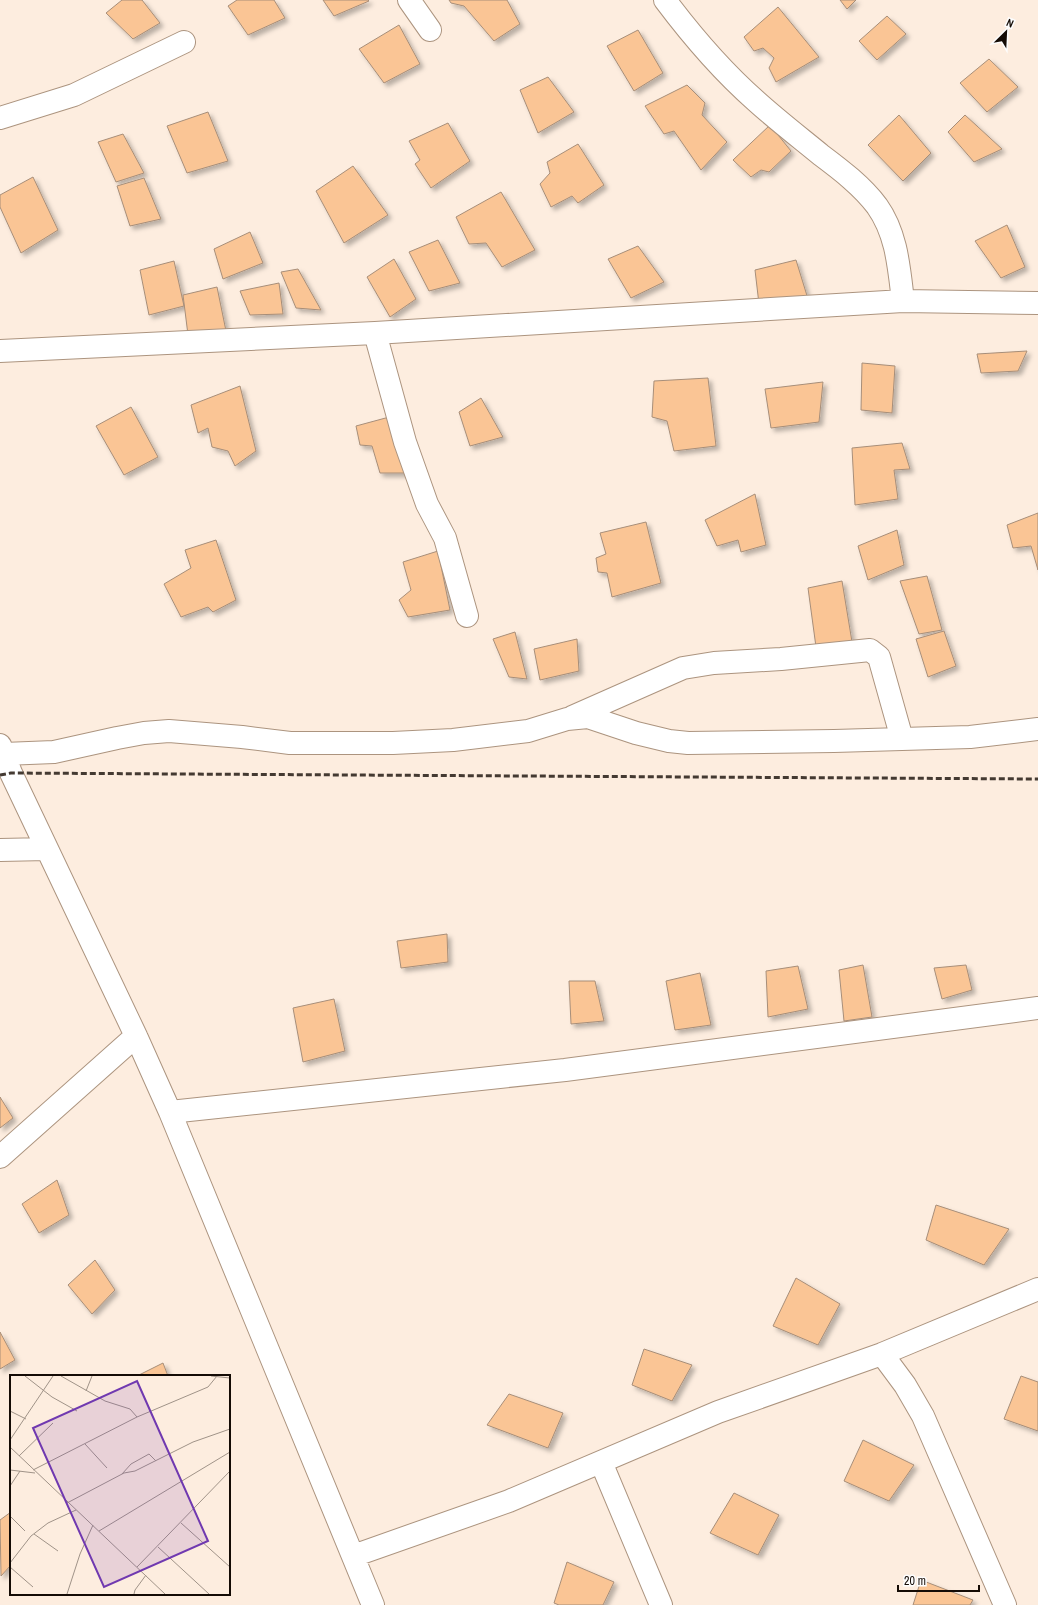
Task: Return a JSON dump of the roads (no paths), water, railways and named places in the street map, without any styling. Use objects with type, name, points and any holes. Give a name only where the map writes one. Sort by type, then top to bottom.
[{"type":"street","points":[[409,0],[430,30]]},
{"type":"street","points":[[665,0],[703,47],[729,76],[756,101],[845,174],[877,206],[888,226],[897,253],[903,301]]},
{"type":"street","points":[[0,118],[74,95],[184,42]]},
{"type":"street","points":[[0,351],[375,333],[903,301],[1038,303]]},
{"type":"street","points":[[375,333],[405,442],[427,504],[445,538],[467,616]]},
{"type":"street","points":[[373,1605],[170,1112],[136,1036],[11,773],[2,750],[54,752],[144,733],[170,731],[290,742],[393,743],[453,740],[528,731],[567,719],[684,668],[714,663],[781,659],[870,650],[879,657],[902,739]]},
{"type":"street","points":[[567,719],[588,717],[636,733],[669,741],[688,743],[970,737],[1038,729]]},
{"type":"street","points":[[0,850],[47,849]]},
{"type":"street","points":[[170,1112],[565,1070],[1038,1008]]},
{"type":"street","points":[[0,1157],[136,1036]]},
{"type":"street","points":[[353,1556],[509,1501],[718,1412],[882,1354],[1038,1290]]},
{"type":"street","points":[[882,1354],[905,1385],[924,1416],[1005,1605]]},
{"type":"street","points":[[601,1462],[661,1605]]},
{"type":"railway","points":[[0,775],[11,773],[1038,779]]}]
